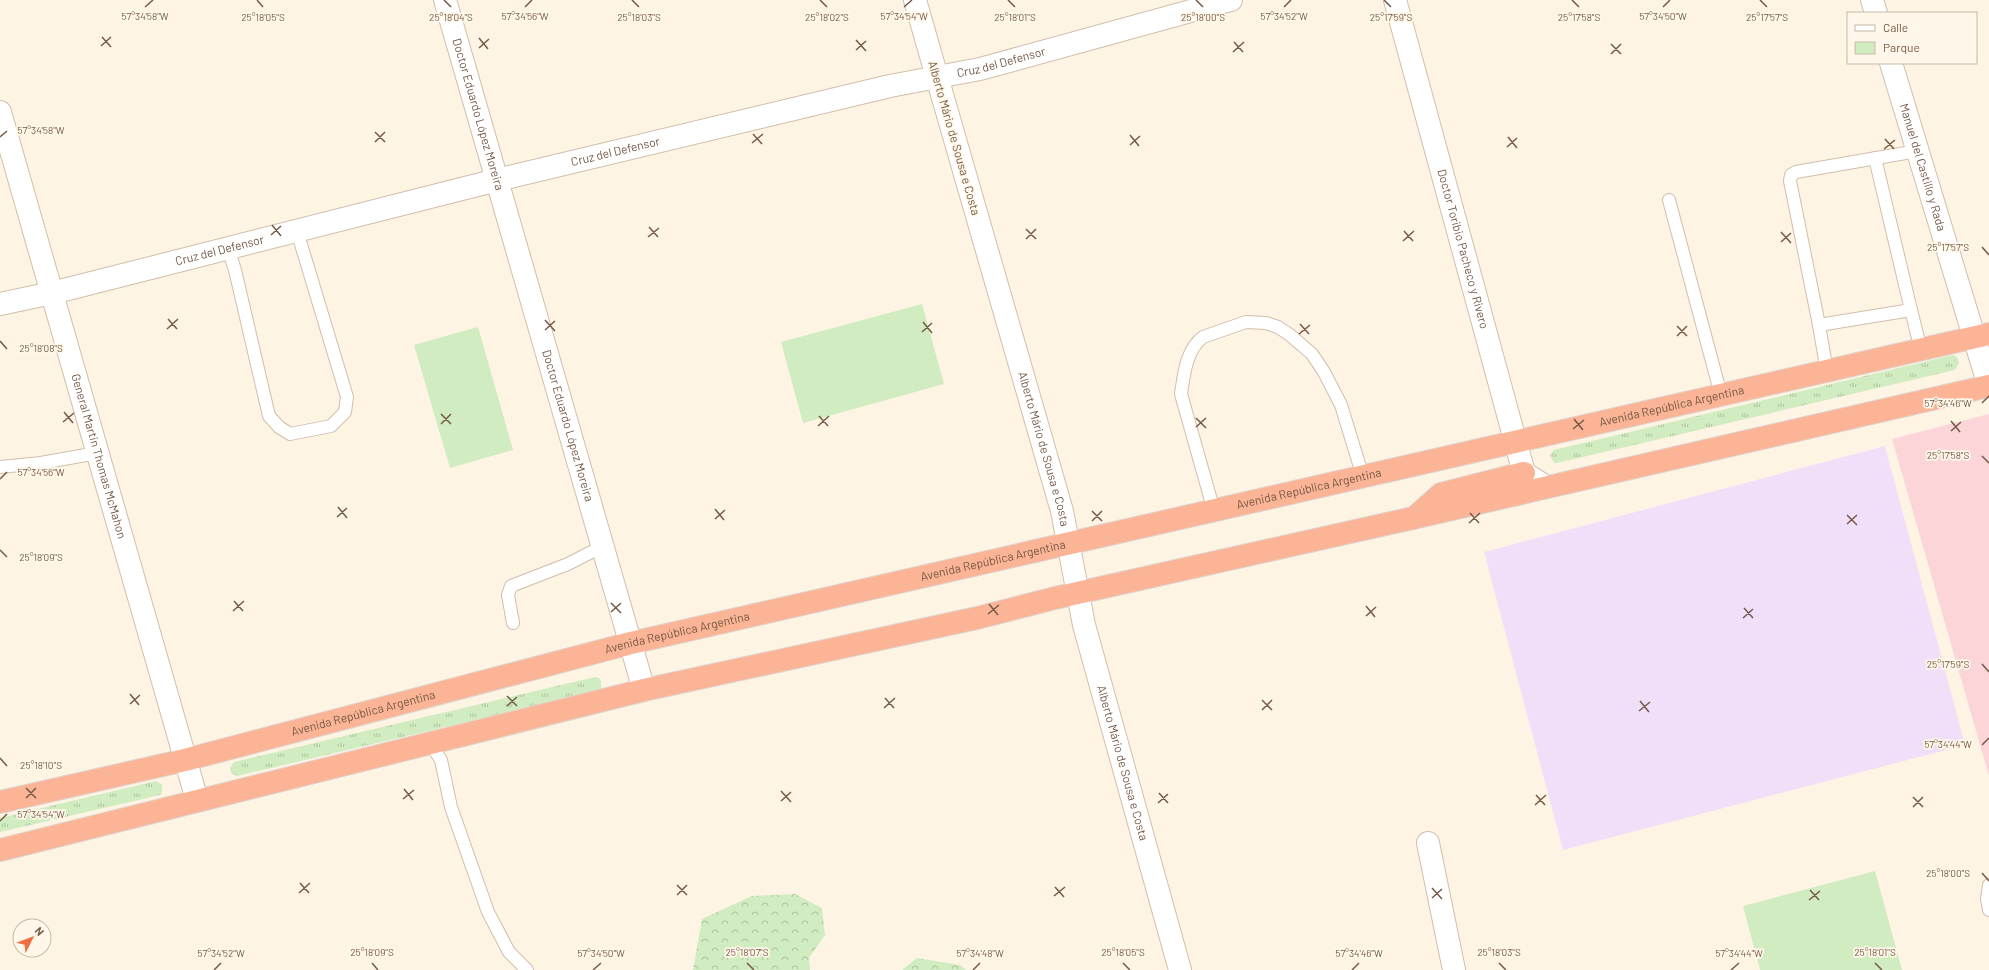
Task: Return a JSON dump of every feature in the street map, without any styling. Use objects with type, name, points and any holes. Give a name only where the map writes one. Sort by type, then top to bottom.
[{"type":"highway","name":"Avenida República Argentina","points":[[0,802],[185,760],[631,643],[1982,336]]},
{"type":"highway","points":[[0,850],[196,800],[644,690],[977,618],[1076,594],[1989,386]]},
{"type":"highway","points":[[1413,518],[1441,494],[1524,473]]},
{"type":"street","name":"Doctor Eduardo López Moreira","points":[[445,0],[644,690]]},
{"type":"street","name":"Alberto Mário de Sousa e Costa","points":[[915,0],[1062,511],[1076,594],[1180,970]]},
{"type":"street","name":"Cruz del Defensor","points":[[0,304],[52,293],[497,180],[890,86],[980,69],[1231,0]]},
{"type":"street","name":"Doctor Toribio Pacheco y Rivero","points":[[1395,0],[1517,442],[1524,473]]},
{"type":"street","points":[[1872,0],[1876,12]]},
{"type":"street","name":"Manuel del Castillo y Rada","points":[[1891,64],[1917,151],[1982,336],[1989,386]]},
{"type":"street","name":"General Martin Thomas McMahon","points":[[0,112],[196,800]]},
{"type":"street","points":[[1524,473],[1546,487]]},
{"type":"street","points":[[1428,843],[1454,970]]},
{"type":"lane","points":[[1827,372],[1790,181],[1791,175],[1796,172],[1917,151]]},
{"type":"lane","points":[[1875,158],[1921,350]]},
{"type":"lane","points":[[1669,200],[1721,395]]},
{"type":"lane","points":[[228,248],[269,416],[278,427],[290,434],[331,426],[345,412],[347,397],[297,231]]},
{"type":"lane","points":[[1819,325],[1911,310]]},
{"type":"lane","points":[[1214,511],[1181,394],[1184,375],[1191,353],[1198,341],[1203,337],[1246,322],[1266,323],[1278,327],[1312,354],[1324,372],[1341,406],[1363,477]]},
{"type":"lane","points":[[0,466],[41,463],[98,453]]},
{"type":"lane","points":[[513,623],[508,595],[511,586],[568,564],[603,546]]},
{"type":"lane","points":[[430,743],[440,760],[451,807],[488,912],[509,952],[527,970]]},
{"type":"lane","points":[[1989,885],[1987,899],[1989,910]]},
{"type":"shaded area","points":[[1989,414],[1989,776],[1892,439]]},
{"type":"shaded area","points":[[1885,446],[1965,745],[1563,850],[1484,552]]},
{"type":"green space","points":[[922,304],[944,384],[803,423],[781,342]]},
{"type":"green space","points":[[478,327],[513,450],[450,468],[414,345]]},
{"type":"green space","points":[[1953,355],[1957,357],[1959,363],[1955,370],[1557,463],[1554,463],[1550,455],[1554,450]]},
{"type":"green space","points":[[595,677],[599,678],[601,681],[601,689],[598,691],[237,776],[231,773],[230,768],[234,762]]},
{"type":"green space","points":[[156,781],[162,785],[162,792],[160,795],[0,832],[0,818]]},
{"type":"green space","points":[[1875,871],[1902,970],[1760,970],[1743,906]]},
{"type":"green space","points":[[795,894],[822,908],[825,935],[809,958],[810,970],[693,970],[702,919],[752,896]]},
{"type":"green space","points":[[917,958],[960,965],[966,970],[902,970]]}]
